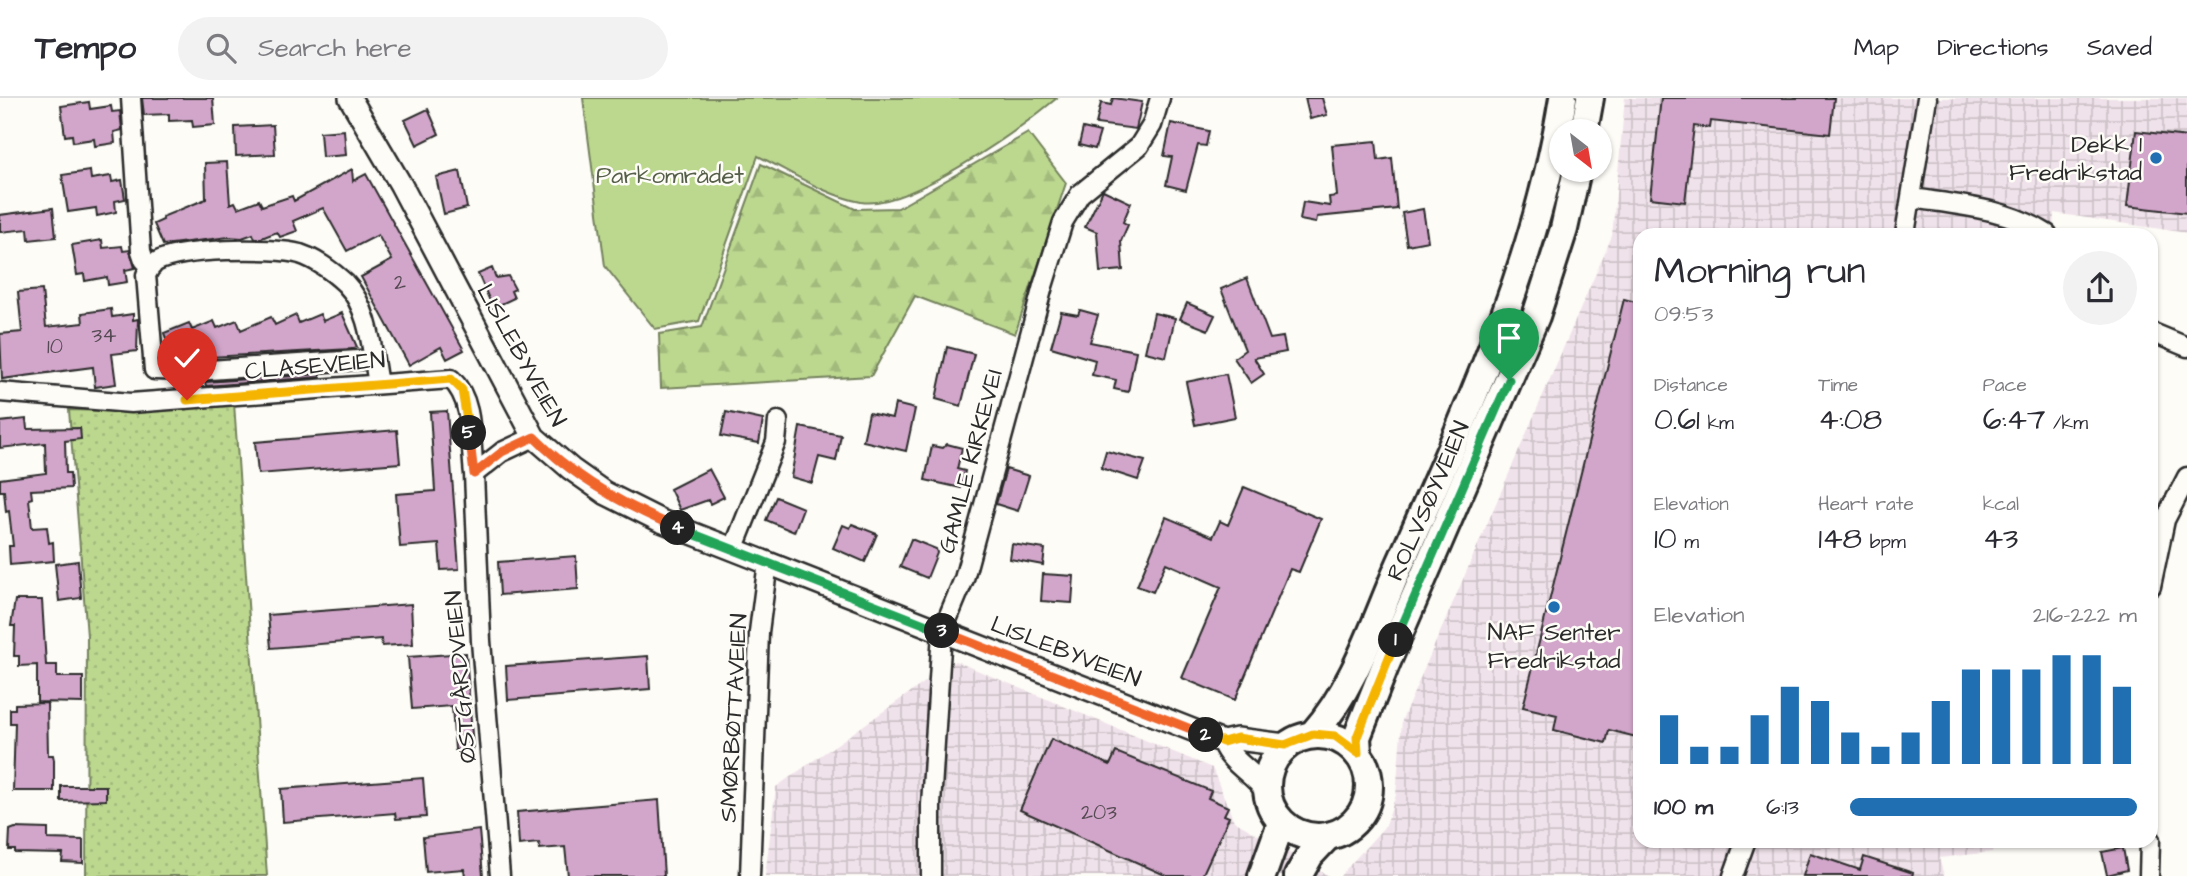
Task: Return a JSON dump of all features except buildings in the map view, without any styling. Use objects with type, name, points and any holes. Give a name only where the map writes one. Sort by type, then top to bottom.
[{"type":"main road","name":"ROLVSØYVEIEN","points":[[1313,734],[1347,685],[1461,427],[1510,306],[1536,224],[1554,152],[1563,98]]},
{"type":"main road","points":[[1586,119],[1590,98]]},
{"type":"main road","name":"ROLVSØYVEIEN","points":[[1358,753],[1357,737],[1386,664],[1536,316],[1564,229],[1574,182]]},
{"type":"main road","points":[[1298,876],[1310,855],[1327,837],[1345,830],[1362,814],[1369,794],[1368,771],[1358,753],[1335,736],[1313,734],[1285,745],[1269,766],[1266,790],[1270,807],[1281,823],[1300,835],[1327,837]]},
{"type":"main road","points":[[1262,876],[1281,823]]},
{"type":"street","points":[[131,98],[141,251],[144,260],[152,266]]},
{"type":"street","name":"LISLEBYVEIEN","points":[[350,98],[401,185],[534,437],[571,470],[605,493],[662,521],[1223,742],[1237,738],[1285,745]]},
{"type":"street","name":"GAMLE KIRKEVEI","points":[[931,876],[930,805],[943,632],[964,579],[1063,222],[1080,194],[1139,146],[1152,125],[1160,98]]},
{"type":"street","points":[[1906,228],[1927,98]]},
{"type":"street","points":[[1912,198],[1984,208],[2011,216],[2035,228]]},
{"type":"street","points":[[373,359],[195,371],[154,370],[145,281],[152,266],[162,260],[181,256],[258,248],[302,255],[323,267],[349,289],[363,314],[373,359],[378,384]]},
{"type":"street","points":[[2158,335],[2187,346]]},
{"type":"street","name":"CLASEVEIEN","points":[[0,392],[131,403],[451,379],[462,390]]},
{"type":"street","name":"ØSTGÅRDVEIEN","points":[[462,390],[474,474],[477,587],[499,876]]},
{"type":"street","points":[[733,550],[776,442],[778,422]]},
{"type":"street","points":[[474,474],[502,452],[534,437]]},
{"type":"street","points":[[2158,553],[2165,520],[2187,477]]},
{"type":"street","name":"SMØRBØTTAVEIEN","points":[[750,876],[759,632],[768,562]]},
{"type":"street","name":"LISLEBYVEIEN","points":[[1223,742],[1228,755],[1255,775],[1266,790]]},
{"type":"street","points":[[1734,876],[1743,848]]},
{"type":"street","points":[[2150,848],[2150,876]]},
{"type":"shaded area","points":[[1625,98],[2187,98],[2187,233],[2054,213],[2053,228],[1633,228],[1633,848],[1993,848],[1992,852],[1939,858],[1944,876],[1340,876],[1386,825],[1396,795],[1402,720],[1612,236]]},
{"type":"shaded area","points":[[955,661],[1212,768],[1234,821],[1329,876],[765,876],[776,787]]},
{"type":"green space","name":"Parkområdet","points":[[583,98],[1057,98],[963,165],[907,193],[882,201],[861,202],[847,199],[758,156],[699,321],[655,329],[605,266]]},
{"type":"green space","points":[[1028,133],[1066,183],[1015,334],[915,296],[871,376],[661,388],[659,334],[702,327],[761,164],[855,209],[898,208]]},
{"type":"green space","points":[[234,403],[267,876],[86,876],[87,636],[69,410],[110,411]]},
{"type":"place","name":"Dekk 1 Fredrikstad","points":[[2156,158]]},
{"type":"place","name":"NAF Senter Fredrikstad","points":[[1554,607]]},
{"type":"route","points":[[187,400],[451,379],[462,390],[467,404],[474,474],[502,452],[534,437],[571,470],[605,493],[662,521],[1223,742],[1237,738],[1267,745],[1285,745],[1299,737],[1313,734],[1335,736],[1358,753],[1357,737],[1386,664],[1509,380]]}]
